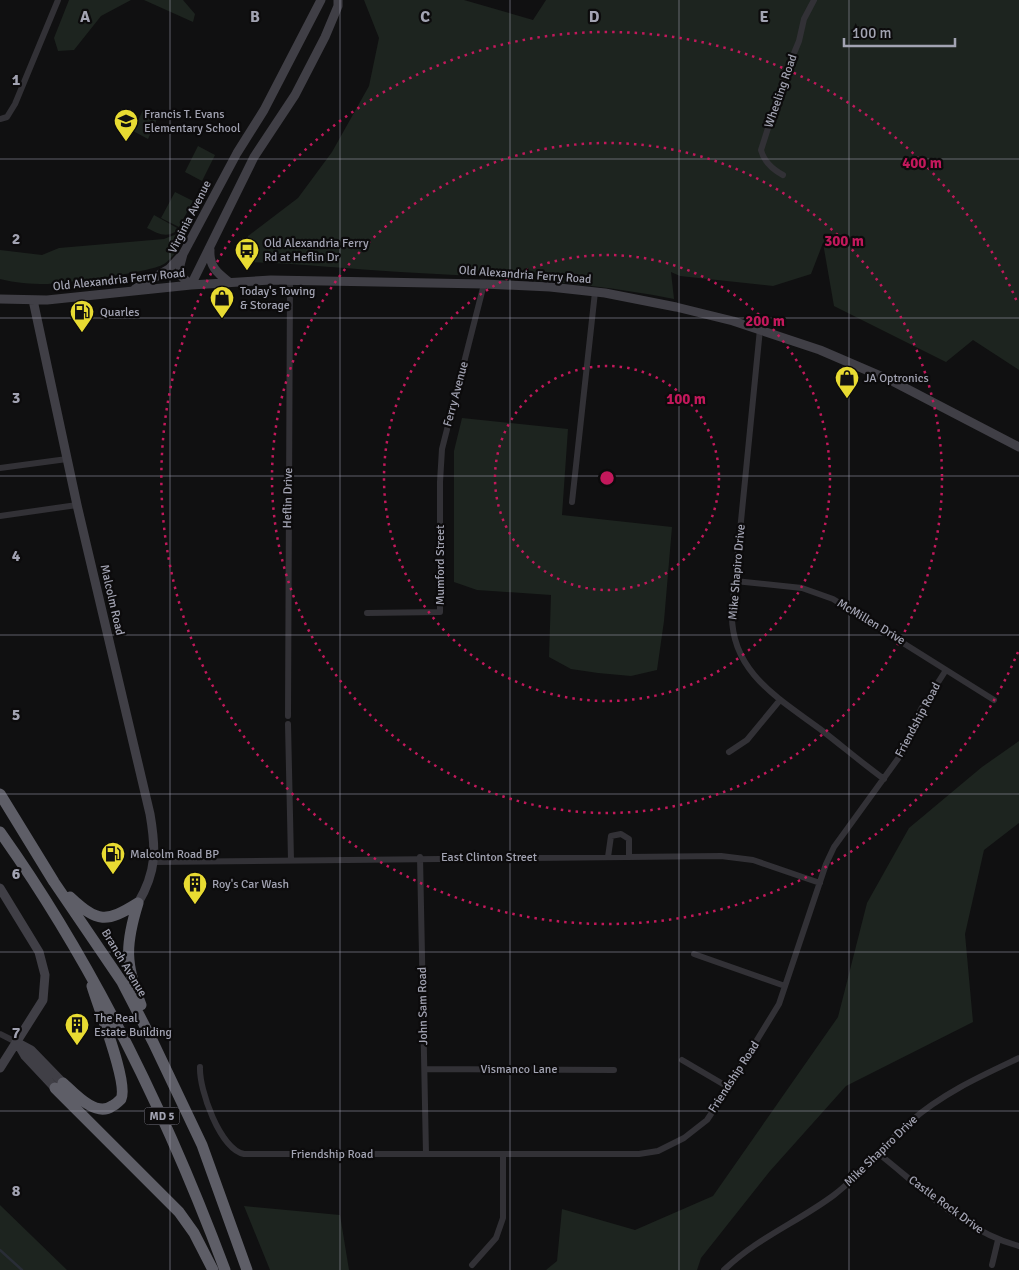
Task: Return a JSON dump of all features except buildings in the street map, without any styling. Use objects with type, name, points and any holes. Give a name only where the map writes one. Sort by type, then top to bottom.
[{"type":"highway","name":"Branch Avenue","points":[[0,794],[54,882],[122,982],[163,1062],[202,1145],[248,1270]]},
{"type":"highway","name":"MD 5","points":[[0,832],[25,868],[87,968],[145,1078],[192,1185],[225,1270]]},
{"type":"highway","points":[[0,845],[25,868]]},
{"type":"highway","points":[[54,882],[81,907],[94,916],[109,918],[138,903]]},
{"type":"highway","points":[[138,903],[128,933],[128,954],[132,983],[163,1062]]},
{"type":"highway","points":[[59,1086],[89,1105],[110,1108],[121,1099],[122,1088],[119,1068],[87,968]]},
{"type":"highway","points":[[59,1086],[179,1212],[194,1233],[213,1270]]},
{"type":"street","points":[[2,119],[15,104],[58,0]]},
{"type":"street","points":[[310,20],[310,11],[314,0]]},
{"type":"street","name":"Virginia Avenue","points":[[191,285],[181,276],[180,265],[183,254],[237,153],[264,110],[321,0]]},
{"type":"street","name":"Wheeling Road","points":[[783,175],[763,159],[762,150],[785,75],[799,41],[804,19],[814,0]]},
{"type":"street","points":[[191,285],[254,157],[295,95],[306,74],[338,3]]},
{"type":"street","points":[[211,245],[211,264],[229,282]]},
{"type":"street","points":[[132,291],[169,269],[183,254]]},
{"type":"street","name":"Old Alexandria Ferry Road","points":[[0,300],[33,300],[229,282],[290,280],[484,284],[550,287],[595,292],[676,307],[760,329],[820,350],[892,381],[1019,447]]},
{"type":"street","name":"Heflin Drive","points":[[288,716],[290,280]]},
{"type":"street","name":"Ferry Avenue","points":[[440,506],[440,463],[444,438],[484,284]]},
{"type":"street","points":[[572,502],[595,292]]},
{"type":"street","name":"Malcolm Road","points":[[33,300],[77,505],[150,814],[154,862],[148,883],[138,903]]},
{"type":"street","name":"Mike Shapiro Drive","points":[[760,329],[735,581],[732,618],[734,639],[750,669],[761,683],[780,700],[884,779]]},
{"type":"street","points":[[0,468],[67,459]]},
{"type":"street","points":[[0,516],[77,505]]},
{"type":"street","name":"Mumford Street","points":[[367,613],[440,612],[440,506]]},
{"type":"street","name":"McMillen Drive","points":[[735,581],[793,587],[823,595],[876,625],[994,700]]},
{"type":"street","name":"Friendship Road","points":[[200,1067],[202,1087],[221,1132],[230,1146],[241,1153],[639,1154],[658,1150],[680,1141],[697,1129],[714,1110],[774,1013],[834,847],[905,749],[921,709],[946,670]]},
{"type":"street","points":[[730,752],[747,740],[780,700]]},
{"type":"street","points":[[288,724],[291,860]]},
{"type":"street","points":[[608,856],[610,840],[617,834],[621,834],[629,839],[629,857]]},
{"type":"street","name":"East Clinton Street","points":[[154,862],[731,856],[765,864],[820,883]]},
{"type":"street","name":"John Sam Road","points":[[420,858],[426,1154]]},
{"type":"street","points":[[0,888],[39,952],[45,975],[43,1000],[0,1068]]},
{"type":"street","points":[[694,954],[785,986]]},
{"type":"street","points":[[0,1034],[16,1042],[25,1056],[59,1086]]},
{"type":"street","name":"Mike Shapiro Drive","points":[[724,1270],[752,1246],[834,1194],[879,1154],[898,1132],[929,1106],[959,1088],[1019,1058]]},
{"type":"street","points":[[682,1060],[728,1087]]},
{"type":"street","name":"Vismanco Lane","points":[[425,1069],[614,1070]]},
{"type":"street","points":[[472,1264],[496,1238],[503,1218],[503,1154]]},
{"type":"street","name":"Castle Rock Drive","points":[[879,1154],[958,1217],[998,1240],[1019,1246]]},
{"type":"street","points":[[992,1265],[998,1240]]},
{"type":"shaded area","points":[[69,0],[131,0],[101,16],[74,50],[58,51],[54,38]]},
{"type":"shaded area","points":[[144,0],[183,0],[195,14],[193,22]]},
{"type":"shaded area","points":[[364,0],[464,0],[533,20],[546,0],[1019,0],[1019,370],[973,340],[946,362],[834,306],[823,243],[811,274],[773,286],[680,276],[671,272],[674,299],[572,284],[245,262],[248,236],[298,198],[332,152],[369,86],[379,38]]},
{"type":"shaded area","points":[[143,110],[158,117],[148,139],[133,131]]},
{"type":"shaded area","points":[[198,146],[215,155],[202,181],[185,172]]},
{"type":"shaded area","points":[[175,192],[193,201],[179,227],[161,218]]},
{"type":"shaded area","points":[[154,215],[179,229],[167,235],[159,234],[147,228]]},
{"type":"shaded area","points":[[182,232],[186,233],[180,246],[168,261],[142,271],[46,284],[0,279],[0,250],[42,255],[59,248],[164,239]]},
{"type":"shaded area","points":[[462,418],[568,429],[562,515],[672,527],[664,621],[657,670],[631,676],[571,669],[549,657],[551,595],[477,590],[454,582],[454,451]]},
{"type":"shaded area","points":[[1019,741],[1019,823],[984,850],[965,934],[973,1022],[846,1086],[770,1171],[701,1258],[697,1270],[546,1270],[557,1261],[562,1209],[635,1230],[713,1196],[838,1017],[867,903],[909,828],[982,767]]},
{"type":"shaded area","points":[[0,1205],[67,1270],[0,1270]]},
{"type":"shaded area","points":[[244,1206],[340,1215],[349,1270],[270,1270]]},
{"type":"waterway","points":[[0,1250],[22,1270]]},
{"type":"place","name":"Francis T. Evans Elementary School","points":[[126,142]]},
{"type":"place","name":"Old Alexandria Ferry Rd at Heflin Dr","points":[[247,271]]},
{"type":"place","name":"Today's Towing & Storage","points":[[222,319]]},
{"type":"place","name":"Quarles","points":[[82,333]]},
{"type":"place","name":"JA Optronics","points":[[847,399]]},
{"type":"place","name":"Malcolm Road BP","points":[[113,875]]},
{"type":"place","name":"Roy's Car Wash","points":[[195,905]]},
{"type":"place","name":"The Real Estate Building","points":[[77,1046]]}]
